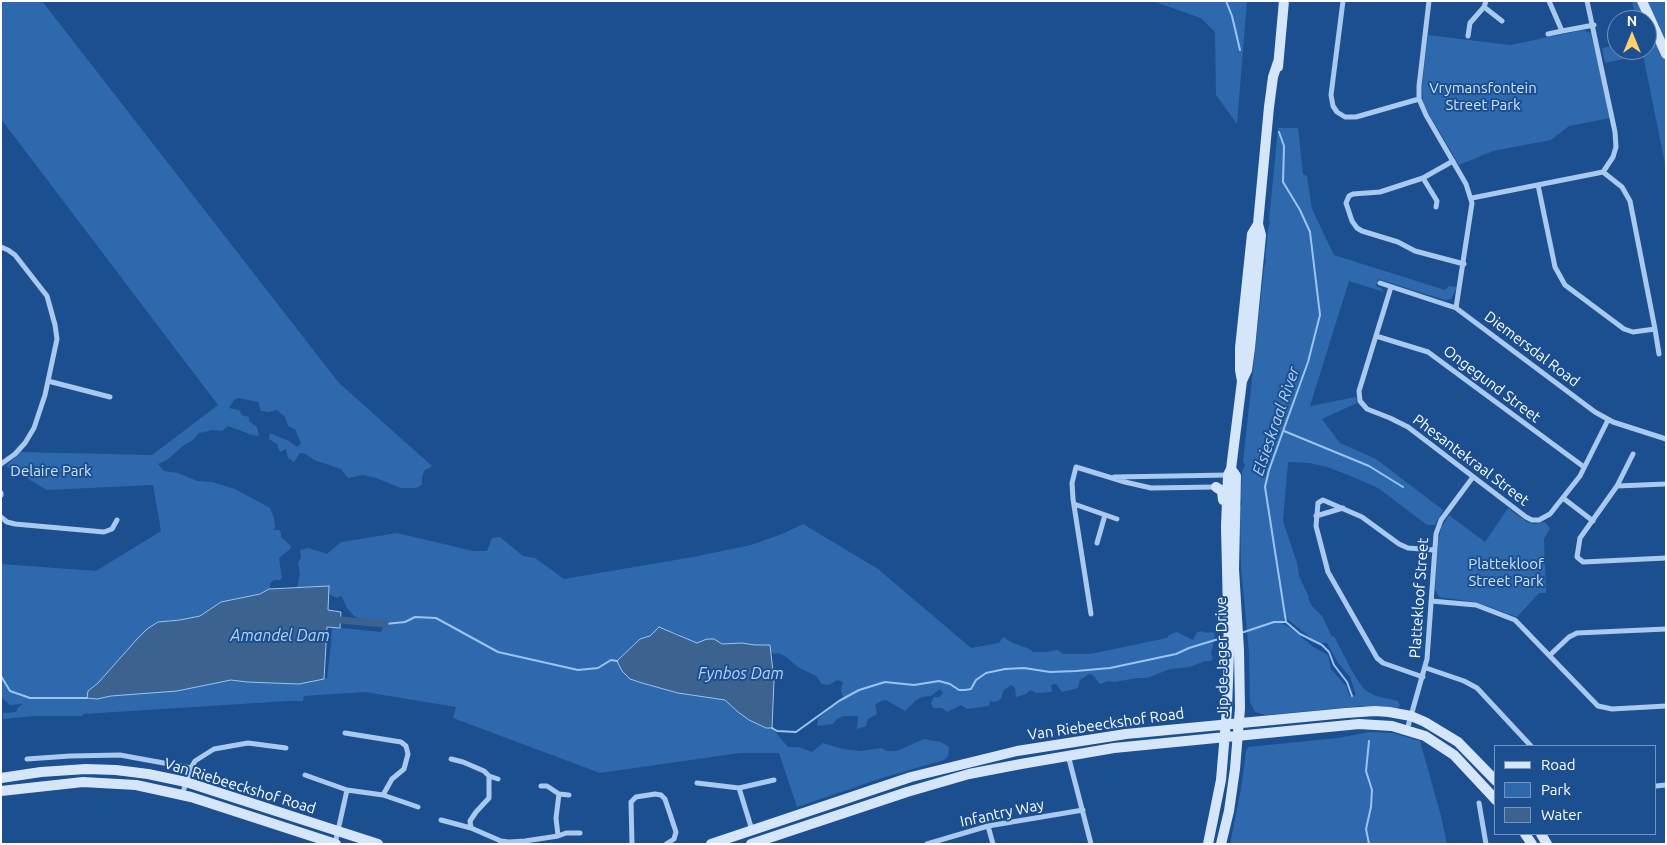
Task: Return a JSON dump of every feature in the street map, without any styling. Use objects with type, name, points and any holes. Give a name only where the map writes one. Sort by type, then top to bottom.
[{"type":"street","name":"Jip de Jager Drive","points":[[1221,844],[1233,786],[1239,723],[1234,652],[1232,473],[1242,381],[1240,348],[1252,234],[1258,224],[1267,133],[1274,108],[1278,78],[1284,1]]},
{"type":"street","points":[[1343,1],[1331,94],[1333,106],[1337,112],[1345,117],[1356,117],[1419,99]]},
{"type":"street","points":[[1429,1],[1419,99],[1472,198],[1472,214],[1456,308]]},
{"type":"street","points":[[1549,1],[1562,31]]},
{"type":"street","points":[[1472,198],[1603,172],[1613,157],[1616,141],[1588,1]]},
{"type":"street","points":[[1642,1],[1666,54]]},
{"type":"street","points":[[1468,36],[1470,23],[1485,4],[1502,21]]},
{"type":"street","points":[[1548,34],[1594,25]]},
{"type":"street","points":[[1453,161],[1423,178],[1380,192],[1364,192],[1349,196],[1346,203],[1352,221],[1362,231],[1398,242],[1415,251],[1464,264]]},
{"type":"street","points":[[1603,172],[1622,187],[1630,201],[1659,354]]},
{"type":"street","points":[[1423,178],[1437,201],[1436,207]]},
{"type":"street","points":[[1538,185],[1555,267],[1562,281],[1569,289],[1624,329],[1633,332],[1655,329]]},
{"type":"street","points":[[1,247],[15,255],[44,291],[50,303],[57,339],[40,412],[30,434],[14,454],[1,464]]},
{"type":"street","name":"Diemersdal Road","points":[[1380,283],[1456,308],[1595,412],[1608,420],[1666,439]]},
{"type":"street","name":"Phesantekraal Street","points":[[1391,287],[1359,391],[1360,401],[1367,409],[1408,427],[1526,517],[1532,520],[1539,520],[1548,516],[1580,476],[1608,420]]},
{"type":"street","name":"Ongegund Street","points":[[1376,336],[1428,352],[1584,466]]},
{"type":"street","points":[[48,381],[110,397]]},
{"type":"street","points":[[1633,454],[1618,486],[1579,541],[1578,557],[1581,561],[1666,558]]},
{"type":"street","points":[[1090,614],[1072,483],[1076,467],[1151,488],[1232,488]]},
{"type":"street","points":[[1110,477],[1232,473]]},
{"type":"street","name":"Plattekloof Street","points":[[1407,730],[1426,668],[1436,534],[1441,520],[1473,477]]},
{"type":"street","points":[[1618,486],[1666,484]]},
{"type":"street","points":[[1216,487],[1221,489],[1223,494],[1224,572],[1228,591]]},
{"type":"street","name":"Jip de Jager Drive","points":[[1232,488],[1226,527],[1228,591],[1233,613]]},
{"type":"street","points":[[1563,498],[1593,521]]},
{"type":"street","points":[[1423,677],[1383,663],[1377,658],[1328,572],[1316,530],[1317,505],[1321,500],[1344,508],[1362,517],[1405,546],[1434,550]]},
{"type":"street","points":[[1074,504],[1117,520]]},
{"type":"street","points":[[1316,516],[1344,508]]},
{"type":"street","points":[[1097,543],[1105,515]]},
{"type":"street","points":[[1,517],[7,522],[15,524],[104,532],[112,529],[117,520]]},
{"type":"street","points":[[1431,601],[1476,605],[1510,617],[1521,624],[1598,706],[1612,709],[1666,706]]},
{"type":"street","points":[[1550,655],[1569,637],[1577,633],[1666,628]]},
{"type":"street","name":"Jip de Jager Drive","points":[[1208,844],[1220,787],[1234,652]]},
{"type":"street","points":[[1426,668],[1464,681],[1477,688],[1530,745]]},
{"type":"street","name":"Van Riebeeckshof Road","points":[[711,844],[895,782],[989,757],[1043,746],[1107,736],[1375,711],[1411,716],[1439,729],[1458,742],[1494,779]]},
{"type":"street","name":"Van Riebeeckshof Road","points":[[751,844],[876,802],[949,780],[1068,755],[1127,747],[1366,724],[1388,725],[1425,736],[1447,749],[1494,798]]},
{"type":"street","points":[[345,733],[401,742],[406,746],[408,754],[404,769],[392,779],[383,795]]},
{"type":"street","points":[[182,795],[195,761],[214,749],[248,743],[286,748]]},
{"type":"street","points":[[27,760],[70,756],[120,755],[191,768]]},
{"type":"street","points":[[1068,755],[1091,844]]},
{"type":"street","points":[[451,759],[472,766],[498,779]]},
{"type":"street","name":"Van Riebeeckshof Road","points":[[1,778],[56,771],[100,769],[140,773],[186,782],[378,844]]},
{"type":"street","points":[[305,775],[348,790],[383,795],[418,807]]},
{"type":"street","points":[[471,828],[470,822],[476,812],[489,798],[489,776]]},
{"type":"street","points":[[697,783],[739,788],[774,780]]},
{"type":"street","name":"Van Riebeeckshof Road","points":[[1,791],[92,781],[136,784],[182,795],[336,844]]},
{"type":"street","points":[[542,786],[547,786],[559,794],[569,795]]},
{"type":"street","points":[[739,788],[752,830],[756,834],[770,837]]},
{"type":"street","points":[[336,844],[348,790]]},
{"type":"street","points":[[558,836],[556,818],[559,794]]},
{"type":"street","points":[[632,844],[631,802],[636,797],[655,794],[659,794],[665,799],[675,829],[674,839],[666,844]]},
{"type":"street","points":[[1480,803],[1486,844]]},
{"type":"street","name":"Infantry Way","points":[[927,844],[988,826],[1083,810]]},
{"type":"street","points":[[441,820],[471,828],[501,842],[558,836],[566,833],[580,833]]},
{"type":"street","points":[[988,826],[993,844]]},
{"type":"street","points":[[742,844],[752,830]]},
{"type":"green space","name":"Delaire Park","points":[[1,1],[42,1],[339,383],[432,466],[424,471],[422,485],[416,488],[401,488],[363,475],[348,478],[341,469],[314,460],[306,454],[300,453],[294,462],[288,458],[286,449],[280,452],[277,444],[269,439],[270,433],[289,441],[297,447],[301,443],[295,429],[288,426],[285,417],[277,410],[261,411],[258,402],[239,398],[234,400],[229,408],[239,410],[242,415],[249,417],[249,421],[257,427],[259,436],[228,426],[222,431],[213,430],[199,433],[167,460],[158,464],[164,471],[178,473],[197,481],[212,482],[235,489],[270,508],[274,518],[275,528],[273,530],[279,530],[281,537],[291,546],[279,558],[282,578],[270,583],[270,588],[266,592],[221,602],[200,616],[158,622],[147,629],[98,683],[88,691],[97,699],[111,696],[177,691],[231,680],[299,684],[327,678],[332,627],[381,632],[384,625],[378,621],[362,620],[354,616],[347,608],[342,597],[337,598],[329,594],[328,586],[297,588],[300,574],[298,562],[301,558],[300,550],[308,548],[327,554],[341,542],[397,533],[473,551],[487,551],[492,538],[500,537],[523,556],[535,558],[564,579],[751,545],[803,524],[878,569],[971,648],[999,643],[1003,637],[1033,652],[1058,650],[1063,654],[1090,654],[1167,638],[1169,635],[1177,632],[1193,640],[1197,632],[1203,631],[1215,634],[1211,654],[1213,658],[1211,661],[1205,661],[1190,667],[1170,669],[1147,678],[1115,682],[1108,681],[1100,684],[1093,675],[1089,674],[1080,680],[1078,688],[1062,692],[1056,684],[1051,685],[1052,692],[1036,693],[1030,690],[1026,694],[1016,697],[1015,688],[1011,685],[1003,691],[1001,699],[995,702],[990,701],[989,706],[967,709],[961,705],[947,712],[942,708],[933,708],[931,703],[934,697],[939,697],[943,693],[940,689],[931,696],[922,697],[915,701],[905,711],[886,700],[879,702],[875,705],[877,714],[868,719],[866,726],[857,729],[858,716],[844,716],[837,719],[833,724],[817,726],[818,719],[833,705],[844,700],[841,691],[843,682],[837,680],[829,685],[822,684],[816,676],[798,667],[785,656],[778,653],[774,654],[770,651],[769,645],[722,644],[714,639],[707,639],[697,644],[674,632],[640,640],[622,671],[630,679],[678,693],[725,700],[738,712],[766,728],[772,728],[788,747],[798,747],[812,752],[823,743],[843,749],[860,751],[882,748],[886,751],[897,751],[924,739],[941,742],[949,747],[948,756],[944,760],[885,777],[797,807],[779,753],[740,753],[600,773],[453,718],[456,707],[365,692],[304,696],[303,701],[83,714],[83,716],[34,716],[3,719],[3,713],[16,712],[18,707],[23,704],[10,705],[1,697],[1,564],[96,571],[161,531],[153,485],[47,490],[6,466],[21,452],[152,455],[218,405],[1,119]]},
{"type":"green space","points":[[1152,1],[1247,1],[1237,124],[1216,95],[1215,32],[1201,18]]},
{"type":"green space","points":[[1632,1],[1637,1],[1641,10],[1634,10]]},
{"type":"green space","points":[[1646,1],[1666,1],[1666,46],[1657,26],[1657,10],[1650,10]]},
{"type":"green space","name":"Vrymansfontein Street Park","points":[[1583,30],[1591,33],[1610,118],[1569,126],[1551,140],[1493,151],[1459,165],[1423,102],[1422,86],[1428,35],[1510,45]]},
{"type":"green space","points":[[1657,43],[1666,62],[1666,169],[1644,60],[1657,60]]},
{"type":"green space","points":[[1607,47],[1607,60],[1619,60],[1605,63],[1602,48]]},
{"type":"green space","points":[[1278,128],[1298,128],[1303,174],[1307,176],[1312,209],[1334,255],[1445,290],[1449,286],[1457,287],[1451,299],[1445,300],[1378,279],[1376,286],[1384,292],[1349,281],[1310,406],[1356,397],[1357,403],[1322,419],[1340,443],[1376,459],[1443,510],[1435,525],[1427,525],[1378,488],[1353,477],[1310,463],[1288,462],[1283,521],[1297,563],[1299,576],[1308,598],[1312,606],[1322,616],[1332,637],[1334,636],[1352,671],[1365,690],[1376,696],[1398,701],[1400,705],[1398,708],[1362,706],[1266,715],[1255,712],[1250,702],[1249,653],[1241,567],[1240,507],[1242,504],[1242,472],[1245,465],[1243,462]],"holes":[[[1284,618],[1311,638],[1320,643],[1327,643],[1338,663],[1350,677],[1356,695],[1349,695],[1346,686],[1331,669],[1328,655],[1312,646],[1283,624]]]},
{"type":"green space","name":"Plattekloof Street Park","points":[[1508,508],[1527,522],[1534,524],[1545,522],[1550,528],[1544,539],[1546,593],[1539,593],[1517,617],[1476,602],[1439,597],[1435,589],[1438,542],[1441,528],[1449,515],[1485,542]]},
{"type":"green space","points":[[1370,732],[1393,733],[1420,741],[1447,844],[1230,844],[1248,747],[1338,738]]},
{"type":"water","name":"Amandel Dam","points":[[329,586],[328,610],[341,612],[340,628],[327,627],[324,679],[299,684],[231,680],[177,691],[111,696],[97,699],[87,698],[88,691],[98,683],[147,629],[158,622],[200,616],[221,602],[260,594],[269,589]]},
{"type":"water","name":"Fynbos Dam","points":[[659,627],[697,643],[707,639],[714,639],[722,644],[770,645],[774,680],[772,728],[766,728],[749,720],[725,700],[678,693],[630,679],[622,671],[617,661],[640,639],[650,636]]},
{"type":"waterway","name":"Elsieskraal River","points":[[1226,1],[1232,16],[1240,50]]},
{"type":"waterway","name":"Elsieskraal River","points":[[1279,132],[1284,146],[1283,182],[1300,210],[1310,232],[1320,315],[1308,362],[1269,470],[1265,487],[1286,622],[1300,634],[1322,645],[1329,652],[1334,665],[1347,682],[1352,696]]},
{"type":"waterway","points":[[1284,431],[1369,466],[1403,487]]},
{"type":"waterway","points":[[385,624],[405,622],[415,617],[436,618],[498,652],[578,670],[598,668],[611,660],[617,661]]},
{"type":"waterway","points":[[340,620],[385,624]]},
{"type":"waterway","points":[[1241,633],[1274,622],[1285,622]]},
{"type":"waterway","points":[[772,728],[777,731],[796,732],[839,701],[859,690],[885,682],[914,685],[939,681],[950,684],[959,690],[965,690],[971,689],[976,680],[986,673],[1005,669],[1024,668],[1050,672],[1110,668],[1176,654],[1225,637]]},
{"type":"waterway","points":[[1,676],[10,691],[30,698],[87,698]]},
{"type":"waterway","name":"Elsieskraal River","points":[[1369,741],[1366,771],[1372,790],[1371,807],[1366,829],[1369,844]]}]
